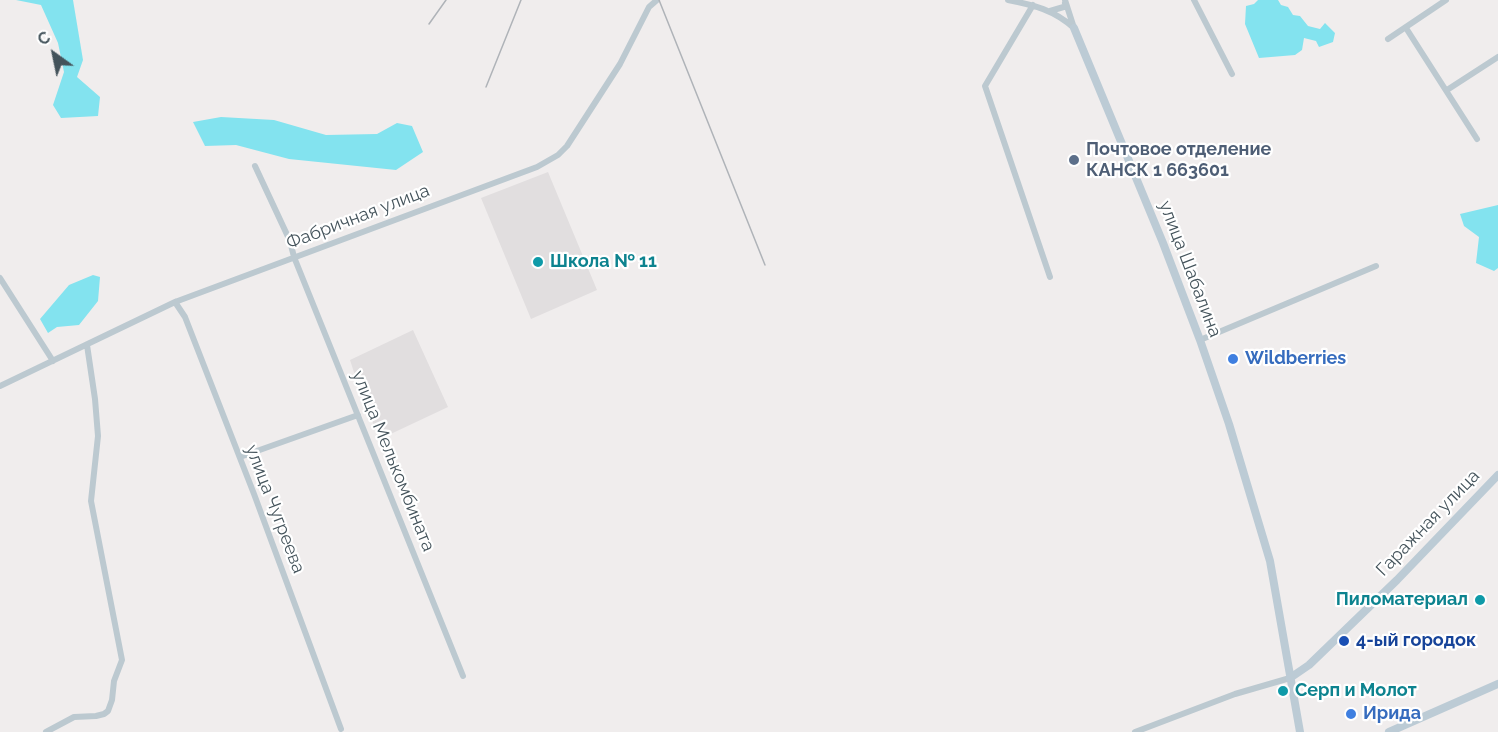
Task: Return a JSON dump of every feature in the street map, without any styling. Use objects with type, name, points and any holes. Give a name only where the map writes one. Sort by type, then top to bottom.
[{"type":"street","name":"Фабричная улица","points":[[0,386],[175,302],[526,171],[558,155],[567,146],[620,64],[649,7],[657,0]]},
{"type":"street","points":[[1013,0],[1037,4],[1063,18],[1074,28]]},
{"type":"street","points":[[1194,0],[1232,74]]},
{"type":"street","points":[[1388,39],[1446,0]]},
{"type":"street","points":[[1050,11],[1065,2]]},
{"type":"street","name":"улица Шабалина","points":[[1065,2],[1200,340],[1229,424],[1270,561],[1301,730]]},
{"type":"street","points":[[1037,4],[985,86],[1050,277]]},
{"type":"street","points":[[1406,28],[1478,140]]},
{"type":"street","points":[[1447,90],[1498,57]]},
{"type":"street","name":"улица Мелькомбината","points":[[255,166],[290,241],[294,257],[464,676]]},
{"type":"street","points":[[1200,340],[1376,266]]},
{"type":"street","points":[[0,278],[53,361]]},
{"type":"street","name":"улица Чугреева","points":[[175,302],[185,317],[240,457],[341,729]]},
{"type":"street","points":[[46,732],[74,717],[96,716],[108,711],[114,681],[122,660],[91,501],[98,436],[87,345]]},
{"type":"street","points":[[240,457],[358,415]]},
{"type":"street","name":"Гаражная улица","points":[[1135,732],[1235,694],[1290,678],[1309,665],[1397,580],[1498,475]]},
{"type":"street","points":[[1389,732],[1498,684]]},
{"type":"shaded area","points":[[548,172],[597,290],[531,319],[481,198]]},
{"type":"shaded area","points":[[413,330],[448,407],[380,439],[363,400],[350,360]]},
{"type":"water","points":[[16,0],[73,0],[83,60],[77,77],[100,97],[98,116],[61,118],[53,105],[64,72],[58,43],[41,5]]},
{"type":"water","points":[[1258,0],[1278,0],[1281,5],[1288,7],[1293,15],[1300,16],[1308,26],[1320,29],[1325,23],[1335,33],[1333,42],[1319,47],[1316,41],[1304,38],[1302,50],[1295,55],[1259,58],[1245,24],[1246,6]]},
{"type":"water","points":[[221,117],[274,120],[326,135],[377,134],[397,123],[412,126],[423,152],[396,170],[289,159],[236,145],[205,146],[193,122]]},
{"type":"water","points":[[1498,205],[1498,268],[1494,271],[1476,263],[1479,237],[1464,226],[1460,214]]},
{"type":"water","points":[[93,275],[100,277],[98,301],[79,325],[57,327],[48,333],[40,319],[69,285]]},
{"type":"railway","points":[[429,24],[446,0]]},
{"type":"railway","points":[[486,87],[521,0]]},
{"type":"railway","points":[[659,0],[765,265]]},
{"type":"place","name":"Почтовое отделение КАНСК 1 663601","points":[[1074,160]]},
{"type":"place","name":"Школа № 11","points":[[538,262]]},
{"type":"place","name":"Wildberries","points":[[1233,359]]},
{"type":"place","name":"Пиломатериал","points":[[1480,600]]},
{"type":"place","name":"4-ый городок","points":[[1344,641]]},
{"type":"place","name":"Серп и Молот","points":[[1283,691]]},
{"type":"place","name":"Ирида","points":[[1351,714]]}]
